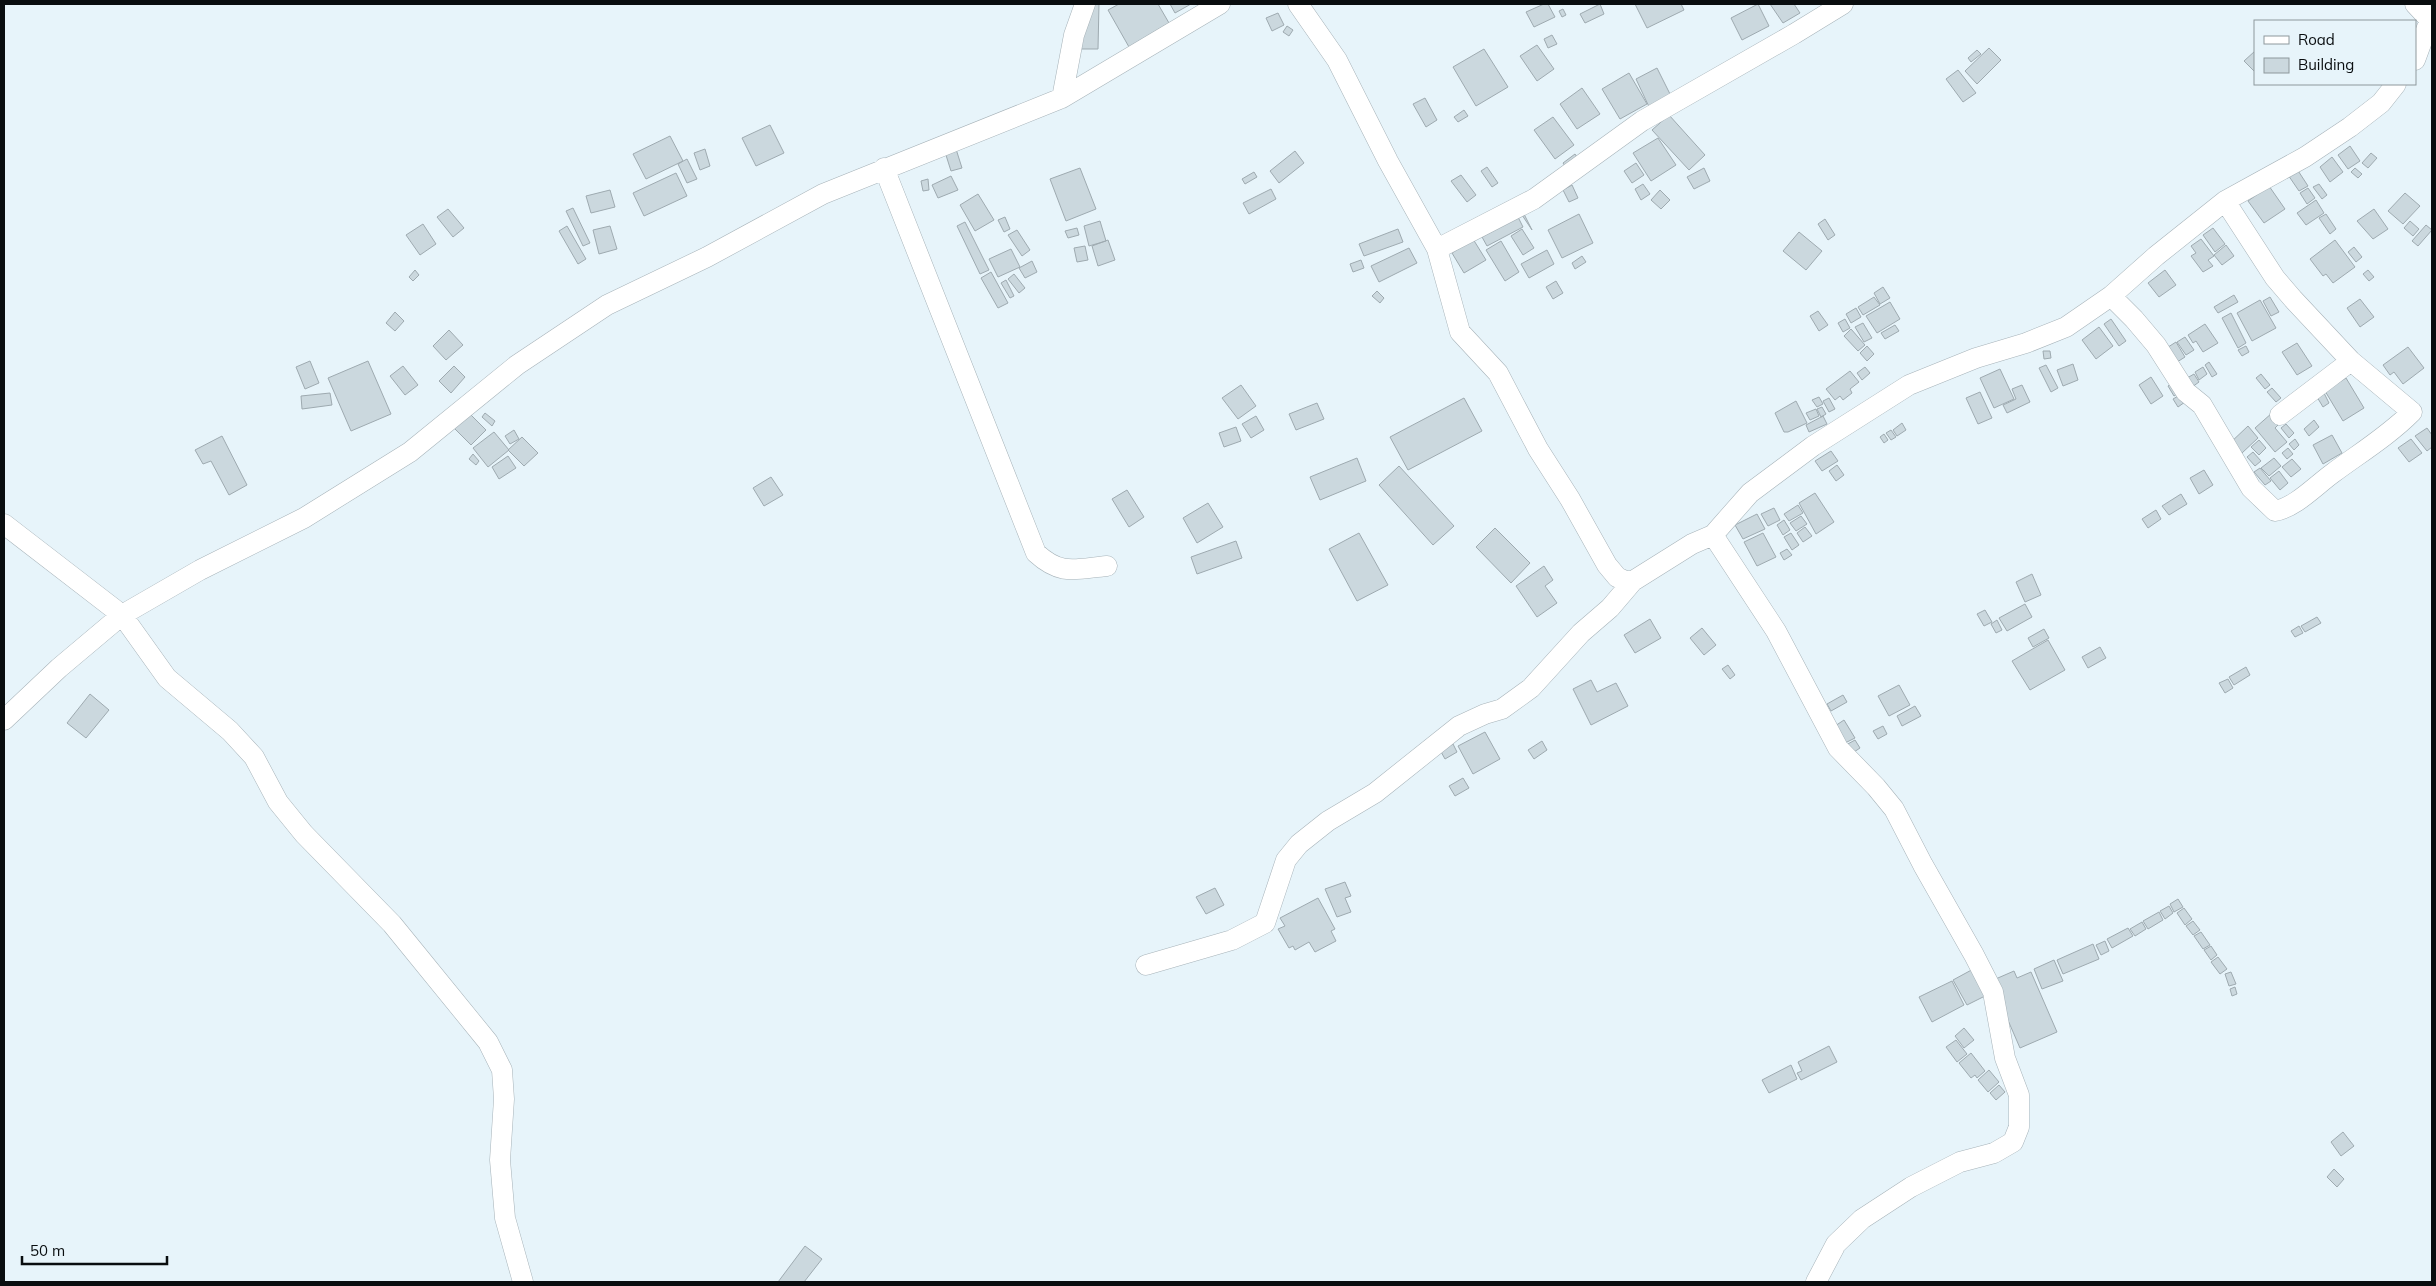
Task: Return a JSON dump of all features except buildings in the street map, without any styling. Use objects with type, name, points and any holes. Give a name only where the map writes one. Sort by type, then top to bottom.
[{"type":"street","points":[[1062,98],[1074,35],[1085,4]]},
{"type":"street","points":[[4,720],[59,668],[122,615],[200,570],[304,518],[410,452],[517,365],[607,306],[707,257],[823,194],[1062,98],[1220,4]]},
{"type":"street","points":[[1298,4],[1337,60],[1388,161],[1436,249],[1460,332],[1498,373],[1538,449],[1574,506],[1607,566],[1617,577],[1625,581],[1633,581]]},
{"type":"street","points":[[1436,249],[1534,199],[1642,121],[1843,4]]},
{"type":"street","points":[[2415,4],[2430,16],[2416,57]]},
{"type":"street","points":[[1146,965],[1232,940],[1264,922],[1286,860],[1299,844],[1328,821],[1376,793],[1459,726],[1485,714],[1502,709],[1531,688],[1581,633],[1610,608],[1633,581],[1692,544],[1713,535],[1750,493],[1813,446],[1909,385],[1976,358],[2026,343],[2066,327],[2111,296],[2156,256],[2225,201],[2305,157],[2350,127],[2382,103],[2395,85]]},
{"type":"street","points":[[884,168],[1036,553],[1050,565],[1068,570],[1107,566]]},
{"type":"street","points":[[2111,296],[2156,345],[2186,392],[2202,405],[2251,488],[2275,510],[2286,509],[2335,471],[2378,443],[2412,412],[2351,362],[2275,278],[2225,201]]},
{"type":"street","points":[[2280,414],[2351,362]]},
{"type":"street","points":[[4,524],[122,615],[167,678],[230,731],[254,757],[278,802],[304,834],[392,924],[488,1042],[502,1070],[504,1099],[500,1160],[505,1218],[523,1282]]},
{"type":"street","points":[[1713,535],[1776,630],[1838,748],[1876,787],[1894,809],[1922,865],[1974,955],[1993,992],[2005,1058],[2019,1096],[2019,1127],[2013,1142],[1994,1153],[1960,1162],[1943,1170],[1911,1187],[1862,1218],[1836,1244],[1816,1282]]}]
